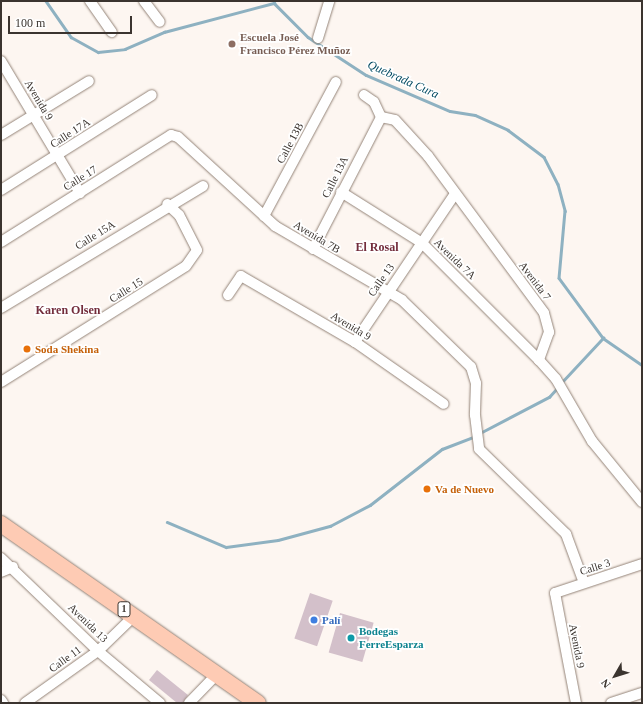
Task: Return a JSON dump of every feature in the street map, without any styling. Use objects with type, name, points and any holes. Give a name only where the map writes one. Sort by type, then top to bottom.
[{"type":"highway","name":"1","points":[[1,524],[257,702]]},
{"type":"street","points":[[90,1],[112,32]]},
{"type":"street","points":[[144,1],[160,22]]},
{"type":"street","points":[[318,38],[329,1]]},
{"type":"street","name":"Avenida 9","points":[[1,61],[80,193]]},
{"type":"street","points":[[1,135],[89,81]]},
{"type":"street","name":"Calle 13B","points":[[264,216],[336,82]]},
{"type":"street","name":"Calle 17A","points":[[1,190],[152,94]]},
{"type":"street","points":[[364,95],[374,102],[381,117]]},
{"type":"street","name":"Calle 13A","points":[[313,249],[341,192],[381,117]]},
{"type":"street","name":"Avenida 7","points":[[381,117],[395,120],[428,156],[549,322],[549,332],[539,360]]},
{"type":"street","name":"Avenida 7B","points":[[172,135],[196,150],[264,216],[313,249],[387,291],[472,368],[476,383],[476,442],[488,461],[543,508],[566,534],[584,583]]},
{"type":"street","name":"Calle 17","points":[[1,242],[172,135]]},
{"type":"street","name":"Calle 15A","points":[[1,308],[167,204],[203,186]]},
{"type":"street","name":"Avenida 7A","points":[[341,192],[422,243],[539,360]]},
{"type":"street","name":"Calle 13","points":[[355,342],[387,291],[455,194]]},
{"type":"street","name":"Calle 15","points":[[1,382],[186,266],[197,250],[179,215],[167,204]]},
{"type":"street","name":"Avenida 9","points":[[228,295],[241,276],[355,342],[444,404]]},
{"type":"street","points":[[539,360],[556,379],[592,441],[642,502]]},
{"type":"street","name":"Avenida 13","points":[[1,558],[13,567],[98,651],[160,703]]},
{"type":"street","name":"Calle 3","points":[[555,593],[642,564]]},
{"type":"street","points":[[1,572],[13,567]]},
{"type":"street","name":"Avenida 9","points":[[555,593],[576,703]]},
{"type":"street","name":"Calle 11","points":[[25,703],[98,651],[134,616]]},
{"type":"street","points":[[189,703],[217,674]]},
{"type":"street","points":[[611,703],[642,693]]},
{"type":"building","name":"Palí","points":[[310,593],[333,601],[317,646],[294,638]]},
{"type":"building","name":"Bodegas FerreEsparza","points":[[340,613],[374,623],[362,662],[329,652]]},
{"type":"building","points":[[157,670],[188,695],[183,703],[177,703],[149,680]]},
{"type":"waterway","name":"Quebrada Cura","points":[[46,1],[71,37],[98,52],[125,49],[164,32],[274,3],[308,37],[366,75],[450,111],[475,115],[508,130],[544,157],[558,184],[565,211],[559,278],[603,338],[642,365]]},
{"type":"waterway","points":[[561,383],[603,338]]},
{"type":"waterway","points":[[480,433],[549,397],[558,387]]},
{"type":"waterway","points":[[167,522],[226,547],[278,540],[330,526],[370,505],[442,449],[476,436]]},
{"type":"place","name":"Escuela José Francisco Pérez Muñoz","points":[[232,44]]},
{"type":"place","name":"Soda Shekina","points":[[27,349]]},
{"type":"place","name":"Va de Nuevo","points":[[427,489]]},
{"type":"place","name":"Palí","points":[[314,620]]},
{"type":"place","name":"Bodegas FerreEsparza","points":[[351,638]]},
{"type":"district","name":"El Rosal","points":[[377,248]]},
{"type":"district","name":"Karen Olsen","points":[[68,311]]}]
